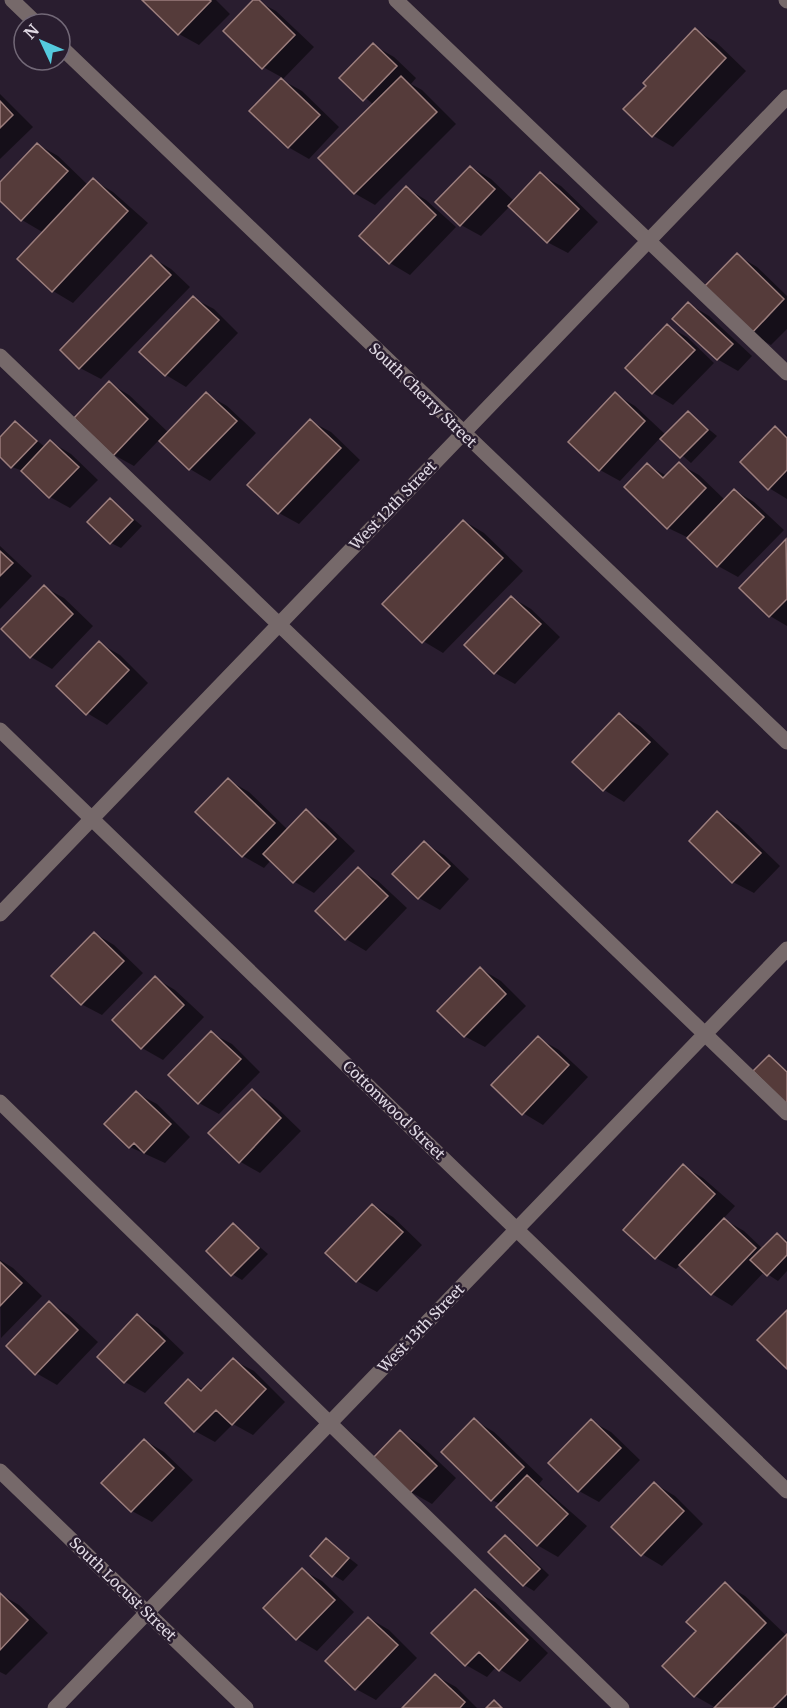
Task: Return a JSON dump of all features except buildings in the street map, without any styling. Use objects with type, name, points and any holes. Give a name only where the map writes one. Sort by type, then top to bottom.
[{"type":"street","points":[[12,0],[25,12]]},
{"type":"street","points":[[396,0],[787,373]]},
{"type":"street","name":"South Cherry Street","points":[[72,58],[787,742]]},
{"type":"street","name":"West 12th Street","points":[[0,914],[787,97]]},
{"type":"street","points":[[0,356],[787,1113]]},
{"type":"street","name":"Cottonwood Street","points":[[0,730],[787,1491]]},
{"type":"street","name":"West 13th Street","points":[[55,1708],[149,1614],[328,1423],[787,949]]},
{"type":"street","points":[[0,1102],[622,1708]]},
{"type":"street","name":"South Locust Street","points":[[0,1471],[246,1708]]}]
